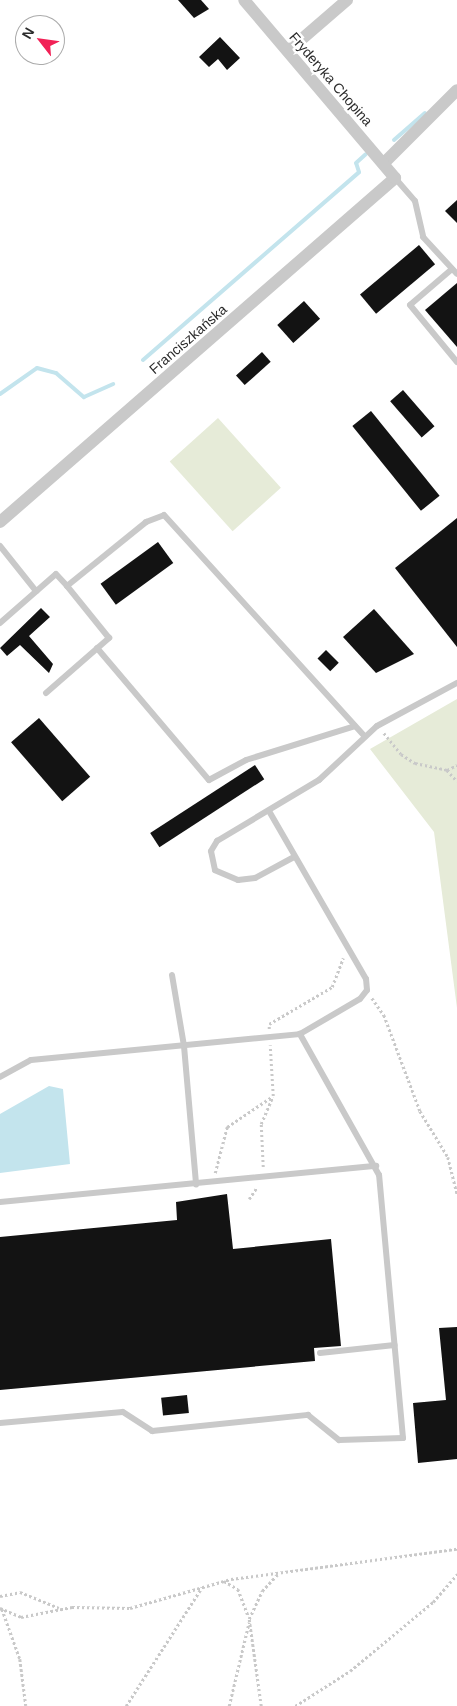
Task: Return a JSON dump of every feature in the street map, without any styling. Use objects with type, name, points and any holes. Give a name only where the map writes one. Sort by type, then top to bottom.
[{"type":"street","name":"Fryderyka Chopina","points":[[244,0],[396,178]]},
{"type":"street","points":[[288,51],[347,0]]},
{"type":"street","points":[[384,162],[457,90]]},
{"type":"street","name":"Franciszkańska","points":[[1,520],[396,178]]},
{"type":"lane","points":[[396,178],[416,202],[423,237],[455,271],[410,305],[457,362]]},
{"type":"lane","points":[[67,586],[146,522],[164,515],[365,737]]},
{"type":"lane","points":[[0,546],[36,591]]},
{"type":"lane","points":[[0,623],[56,574],[109,638],[46,693]]},
{"type":"lane","points":[[98,648],[209,780],[246,760],[355,726]]},
{"type":"lane","points":[[294,857],[254,878],[226,878],[216,870],[211,851],[217,842],[319,780],[365,737],[457,683]]},
{"type":"lane","points":[[0,1077],[31,1060],[300,1034],[367,990],[347,947],[269,812]]},
{"type":"lane","points":[[172,975],[184,1046],[196,1184]]},
{"type":"lane","points":[[0,1423],[123,1412],[152,1431],[308,1414],[339,1440],[403,1438],[376,1166],[300,1034]]},
{"type":"lane","points":[[0,1202],[376,1166]]},
{"type":"lane","points":[[320,1353],[395,1345]]},
{"type":"path","points":[[388,739],[415,763],[447,770],[457,781]]},
{"type":"path","points":[[447,770],[457,765]]},
{"type":"path","points":[[249,1199],[261,1177],[261,1124],[273,1096],[269,1024],[332,987],[347,947]]},
{"type":"path","points":[[367,990],[384,1015],[420,1111],[448,1157],[457,1194]]},
{"type":"path","points":[[213,1182],[227,1127],[273,1096]]},
{"type":"path","points":[[1,1608],[21,1617],[61,1609],[130,1608],[222,1580],[457,1549]]},
{"type":"path","points":[[229,1706],[249,1618],[262,1591],[279,1572]]},
{"type":"path","points":[[295,1706],[350,1671],[433,1602],[457,1574]]},
{"type":"path","points":[[222,1580],[238,1589],[249,1618],[261,1706]]},
{"type":"path","points":[[126,1706],[203,1586]]},
{"type":"path","points":[[0,1596],[20,1592],[61,1609]]},
{"type":"path","points":[[1,1608],[20,1658],[26,1706]]},
{"type":"green space","points":[[218,418],[281,488],[233,531],[170,461]]},
{"type":"green space","points":[[457,699],[457,1008],[434,832],[370,749]]},
{"type":"water","points":[[49,1086],[63,1089],[70,1164],[0,1173],[0,1114]]},
{"type":"building","points":[[178,0],[201,0],[209,9],[194,18]]},
{"type":"building","points":[[220,37],[240,58],[227,70],[218,59],[209,67],[199,57]]},
{"type":"building","points":[[457,200],[457,223],[445,211]]},
{"type":"building","points":[[419,245],[435,264],[376,314],[360,294]]},
{"type":"building","points":[[457,283],[457,347],[425,310]]},
{"type":"building","points":[[304,301],[320,319],[293,343],[277,325]]},
{"type":"building","points":[[262,352],[271,362],[245,385],[236,375]]},
{"type":"building","points":[[403,390],[434,426],[422,437],[390,401]]},
{"type":"building","points":[[371,411],[440,496],[421,511],[352,426]]},
{"type":"building","points":[[457,518],[457,647],[395,568]]},
{"type":"building","points":[[158,542],[173,563],[116,605],[101,584]]},
{"type":"building","points":[[41,608],[50,617],[29,636],[53,664],[49,673],[20,645],[7,656],[0,648]]},
{"type":"building","points":[[374,609],[414,654],[376,673],[343,637]]},
{"type":"building","points":[[326,650],[339,663],[330,671],[318,658]]},
{"type":"building","points":[[39,718],[90,777],[62,801],[11,742]]},
{"type":"building","points":[[255,765],[264,779],[159,847],[150,833]]},
{"type":"building","points":[[227,1194],[233,1249],[331,1239],[341,1346],[314,1348],[315,1361],[0,1390],[0,1237],[177,1220],[176,1202]]},
{"type":"building","points":[[457,1327],[457,1459],[418,1463],[413,1403],[446,1400],[439,1328]]},
{"type":"building","points":[[187,1395],[189,1413],[163,1416],[161,1398]]},
{"type":"waterway","points":[[394,140],[425,113]]},
{"type":"waterway","points":[[143,360],[359,172],[356,163],[366,154]]},
{"type":"waterway","points":[[0,394],[37,368],[56,373],[84,397],[113,384]]}]
